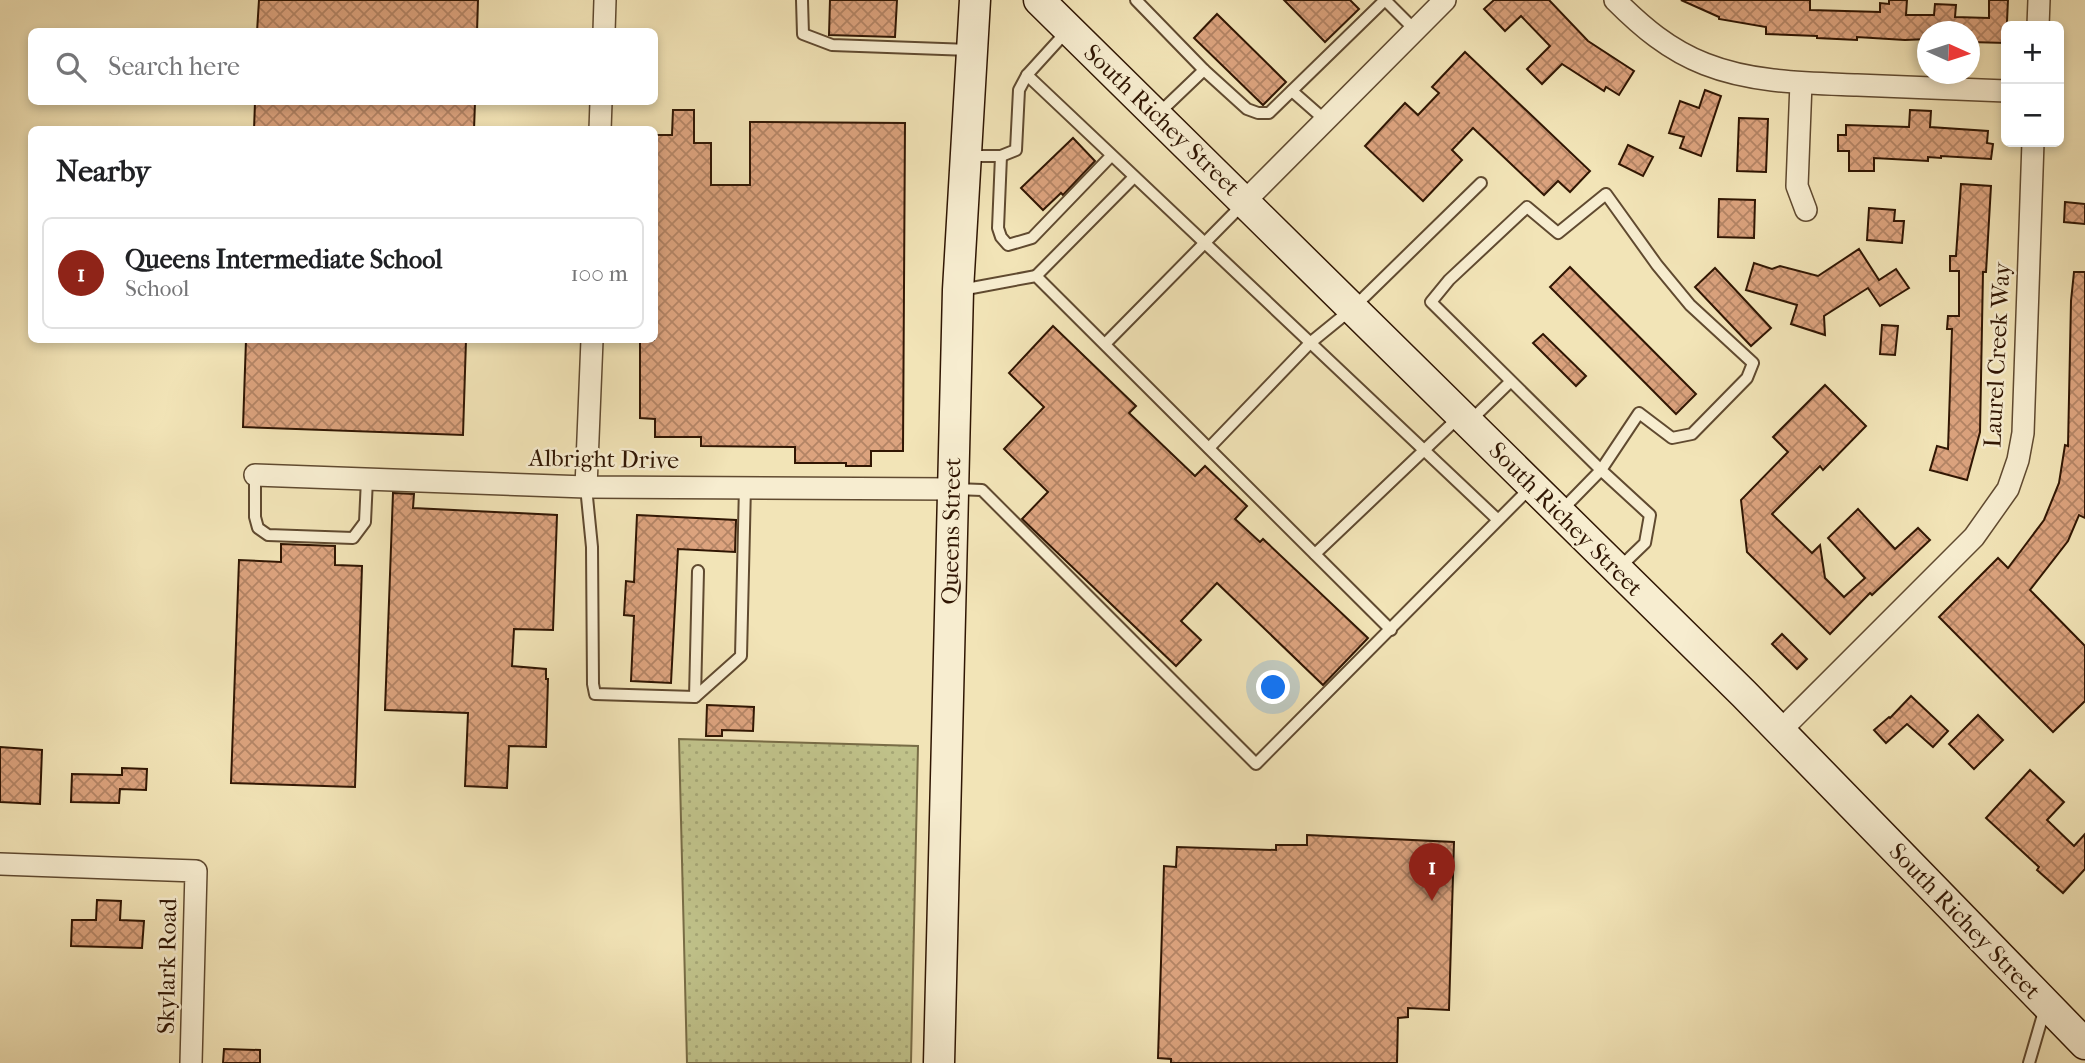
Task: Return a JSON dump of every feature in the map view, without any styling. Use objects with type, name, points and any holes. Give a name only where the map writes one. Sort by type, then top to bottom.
[{"type":"main road","name":"Queens Street","points":[[939,1063],[958,290],[975,0]]},
{"type":"main road","name":"South Richey Street","points":[[1055,12],[1155,117],[1245,201],[1781,730],[2085,1044]]},
{"type":"street","points":[[604,28],[605,0]]},
{"type":"street","points":[[1245,201],[1445,0]]},
{"type":"street","points":[[1615,0],[1646,31],[1673,49],[1704,64],[1739,75],[1801,83],[2001,91]]},
{"type":"street","points":[[2038,21],[2039,0]]},
{"type":"street","points":[[1801,83],[1797,186],[1806,209]]},
{"type":"street","points":[[600,126],[601,105]]},
{"type":"street","name":"Laurel Creek Way","points":[[1781,730],[1974,537],[2008,489],[2018,460],[2022,433],[2034,147]]},
{"type":"street","points":[[586,487],[592,343]]},
{"type":"street","name":"Albright Drive","points":[[255,475],[586,487],[952,489]]},
{"type":"street","name":"Skylark Road","points":[[0,864],[196,871],[191,1063]]},
{"type":"lane","points":[[802,0],[803,34],[832,45],[972,50]]},
{"type":"lane","points":[[1136,0],[1204,70],[1247,108],[1258,113],[1269,113],[1386,0],[1415,30]]},
{"type":"lane","points":[[966,156],[1001,156],[1016,150],[1019,90],[1055,12]]},
{"type":"lane","points":[[1155,117],[1204,70]]},
{"type":"lane","points":[[1027,75],[1497,519]]},
{"type":"lane","points":[[1292,91],[1325,120]]},
{"type":"lane","points":[[1001,156],[998,228],[1001,237],[1009,245],[1032,238],[1111,156]]},
{"type":"lane","points":[[958,290],[1036,276],[1134,177]]},
{"type":"lane","points":[[1209,448],[1310,344],[1353,308],[1481,183]]},
{"type":"lane","points":[[1559,513],[1601,470],[1639,413],[1672,438],[1692,434],[1747,378],[1753,363],[1690,305],[1657,265],[1606,194],[1558,233],[1527,207],[1449,280],[1431,302],[1510,382],[1601,470],[1650,515],[1645,543],[1617,570]]},
{"type":"lane","points":[[1105,344],[1245,201]]},
{"type":"lane","points":[[1036,276],[1391,629]]},
{"type":"lane","points":[[1315,554],[1424,450],[1510,382]]},
{"type":"lane","points":[[255,475],[255,517],[258,528],[268,535],[353,538],[365,522],[367,479]]},
{"type":"lane","points":[[586,487],[592,547],[595,694],[695,696],[741,656],[745,486]]},
{"type":"lane","points":[[952,489],[982,490],[1256,764],[1532,486]]},
{"type":"lane","points":[[695,696],[698,571]]},
{"type":"lane","points":[[2029,1063],[2046,1005]]},
{"type":"green space","points":[[679,739],[918,746],[911,1063],[687,1063]]},
{"type":"building","points":[[259,0],[478,0],[477,28],[257,28]]},
{"type":"building","points":[[830,0],[897,0],[895,37],[829,35]]},
{"type":"building","points":[[1284,0],[1350,0],[1359,9],[1325,42]]},
{"type":"building","points":[[1494,0],[1549,0],[1588,41],[1634,71],[1619,95],[1606,87],[1604,91],[1562,64],[1542,84],[1527,69],[1550,46],[1521,16],[1505,31],[1484,9]]},
{"type":"building","points":[[1681,0],[1810,0],[1810,10],[1880,12],[1880,3],[1907,0],[1906,15],[1934,15],[1935,4],[1956,5],[1955,17],[1989,18],[1989,0],[2008,0],[2007,21],[2001,21],[2001,43],[1980,42],[1980,21],[1917,21],[1917,39],[1857,37],[1857,40],[1766,34],[1766,27],[1719,17]]},
{"type":"building","points":[[1217,14],[1286,82],[1263,105],[1194,38]]},
{"type":"building","points":[[1465,52],[1590,171],[1570,192],[1558,181],[1544,195],[1473,128],[1452,150],[1462,160],[1423,201],[1365,146],[1405,103],[1418,115],[1439,93],[1432,87]]},
{"type":"building","points":[[1705,90],[1721,96],[1701,156],[1680,148],[1684,137],[1669,133],[1680,101],[1699,108]]},
{"type":"building","points":[[255,105],[475,105],[474,126],[254,126]]},
{"type":"building","points":[[673,110],[694,110],[694,143],[711,143],[711,185],[750,185],[750,122],[905,123],[903,451],[871,451],[871,466],[795,463],[795,447],[701,446],[701,437],[655,437],[655,419],[640,418],[640,343],[658,343],[658,135],[672,135]]},
{"type":"building","points":[[1910,110],[1931,111],[1930,127],[1988,131],[1987,143],[1993,144],[1991,159],[1941,156],[1928,157],[1928,161],[1874,158],[1874,171],[1849,171],[1849,151],[1838,151],[1838,135],[1846,135],[1846,125],[1909,127]]},
{"type":"building","points":[[1739,118],[1768,119],[1766,172],[1737,171]]},
{"type":"building","points":[[1073,138],[1095,161],[1063,195],[1061,193],[1043,210],[1021,188]]},
{"type":"building","points":[[1628,145],[1653,157],[1643,176],[1619,164]]},
{"type":"building","points":[[1961,184],[1991,186],[1986,272],[1983,272],[1980,432],[1967,480],[1930,470],[1937,446],[1948,449],[1952,329],[1947,329],[1948,316],[1959,316],[1959,271],[1950,271],[1950,256],[1956,256]]},
{"type":"building","points":[[1719,199],[1755,200],[1754,238],[1718,237]]},
{"type":"building","points":[[2065,202],[2085,204],[2085,224],[2064,222]]},
{"type":"building","points":[[1869,208],[1895,210],[1894,221],[1904,221],[1902,243],[1867,240]]},
{"type":"building","points":[[1859,249],[1879,280],[1896,269],[1909,288],[1880,306],[1868,288],[1824,316],[1825,335],[1791,324],[1797,305],[1746,290],[1754,263],[1772,269],[1780,266],[1818,276]]},
{"type":"building","points":[[1570,267],[1696,394],[1676,414],[1550,287]]},
{"type":"building","points":[[1715,268],[1771,328],[1751,346],[1695,287]]},
{"type":"building","points":[[2074,272],[2085,272],[2085,518],[2079,515],[2068,541],[2030,590],[2085,646],[2085,701],[2053,732],[1939,617],[1998,558],[2008,568],[2044,520],[2059,483],[2065,445],[2068,446]]},
{"type":"building","points":[[1882,325],[1898,326],[1895,355],[1880,354]]},
{"type":"building","points":[[1053,326],[1136,406],[1129,413],[1195,476],[1205,466],[1247,506],[1235,519],[1260,542],[1263,539],[1368,638],[1323,685],[1217,583],[1181,621],[1201,640],[1176,666],[1022,519],[1048,492],[1004,449],[1044,407],[1009,373]]},
{"type":"building","points":[[1543,334],[1586,376],[1576,386],[1533,343]]},
{"type":"building","points":[[246,343],[466,343],[463,435],[243,427]]},
{"type":"building","points":[[1825,385],[1866,426],[1823,470],[1820,466],[1772,514],[1812,553],[1820,545],[1825,578],[1844,597],[1865,578],[1828,538],[1858,509],[1895,549],[1918,528],[1930,540],[1872,595],[1870,593],[1830,634],[1747,552],[1741,500],[1788,452],[1773,437]]},
{"type":"building","points":[[393,493],[414,494],[413,508],[557,515],[553,630],[514,629],[512,666],[546,669],[546,747],[509,746],[507,788],[465,786],[468,713],[385,710]]},
{"type":"building","points":[[637,515],[736,520],[735,552],[678,549],[671,683],[631,681],[634,616],[624,615],[626,581],[634,582]]},
{"type":"building","points":[[281,544],[335,546],[335,565],[362,566],[355,787],[231,783],[239,560],[281,562]]},
{"type":"building","points":[[1782,634],[1807,659],[1797,669],[1772,644]]},
{"type":"building","points":[[1911,696],[1948,731],[1933,747],[1907,724],[1886,743],[1874,730]]},
{"type":"building","points":[[707,705],[754,707],[753,731],[722,730],[722,736],[706,736]]},
{"type":"building","points":[[1978,715],[2003,740],[1974,769],[1949,744]]},
{"type":"building","points":[[0,747],[42,750],[40,804],[0,802]]},
{"type":"building","points":[[122,768],[147,769],[146,790],[120,789],[119,803],[71,802],[72,774],[122,775]]},
{"type":"building","points":[[2030,770],[2064,802],[2047,820],[2074,846],[2085,834],[2085,869],[2063,893],[1986,818]]},
{"type":"building","points":[[1307,835],[1454,842],[1449,1010],[1408,1008],[1408,1017],[1398,1018],[1397,1063],[1171,1063],[1171,1059],[1158,1058],[1164,866],[1176,867],[1177,847],[1276,850],[1276,845],[1307,845]]},
{"type":"building","points":[[97,900],[121,901],[120,920],[144,921],[142,948],[71,946],[72,920],[96,920]]},
{"type":"building","points":[[224,1049],[260,1050],[260,1063],[223,1063]]},
{"type":"place","name":"Queens Intermediate School","points":[[1432,901]]}]
